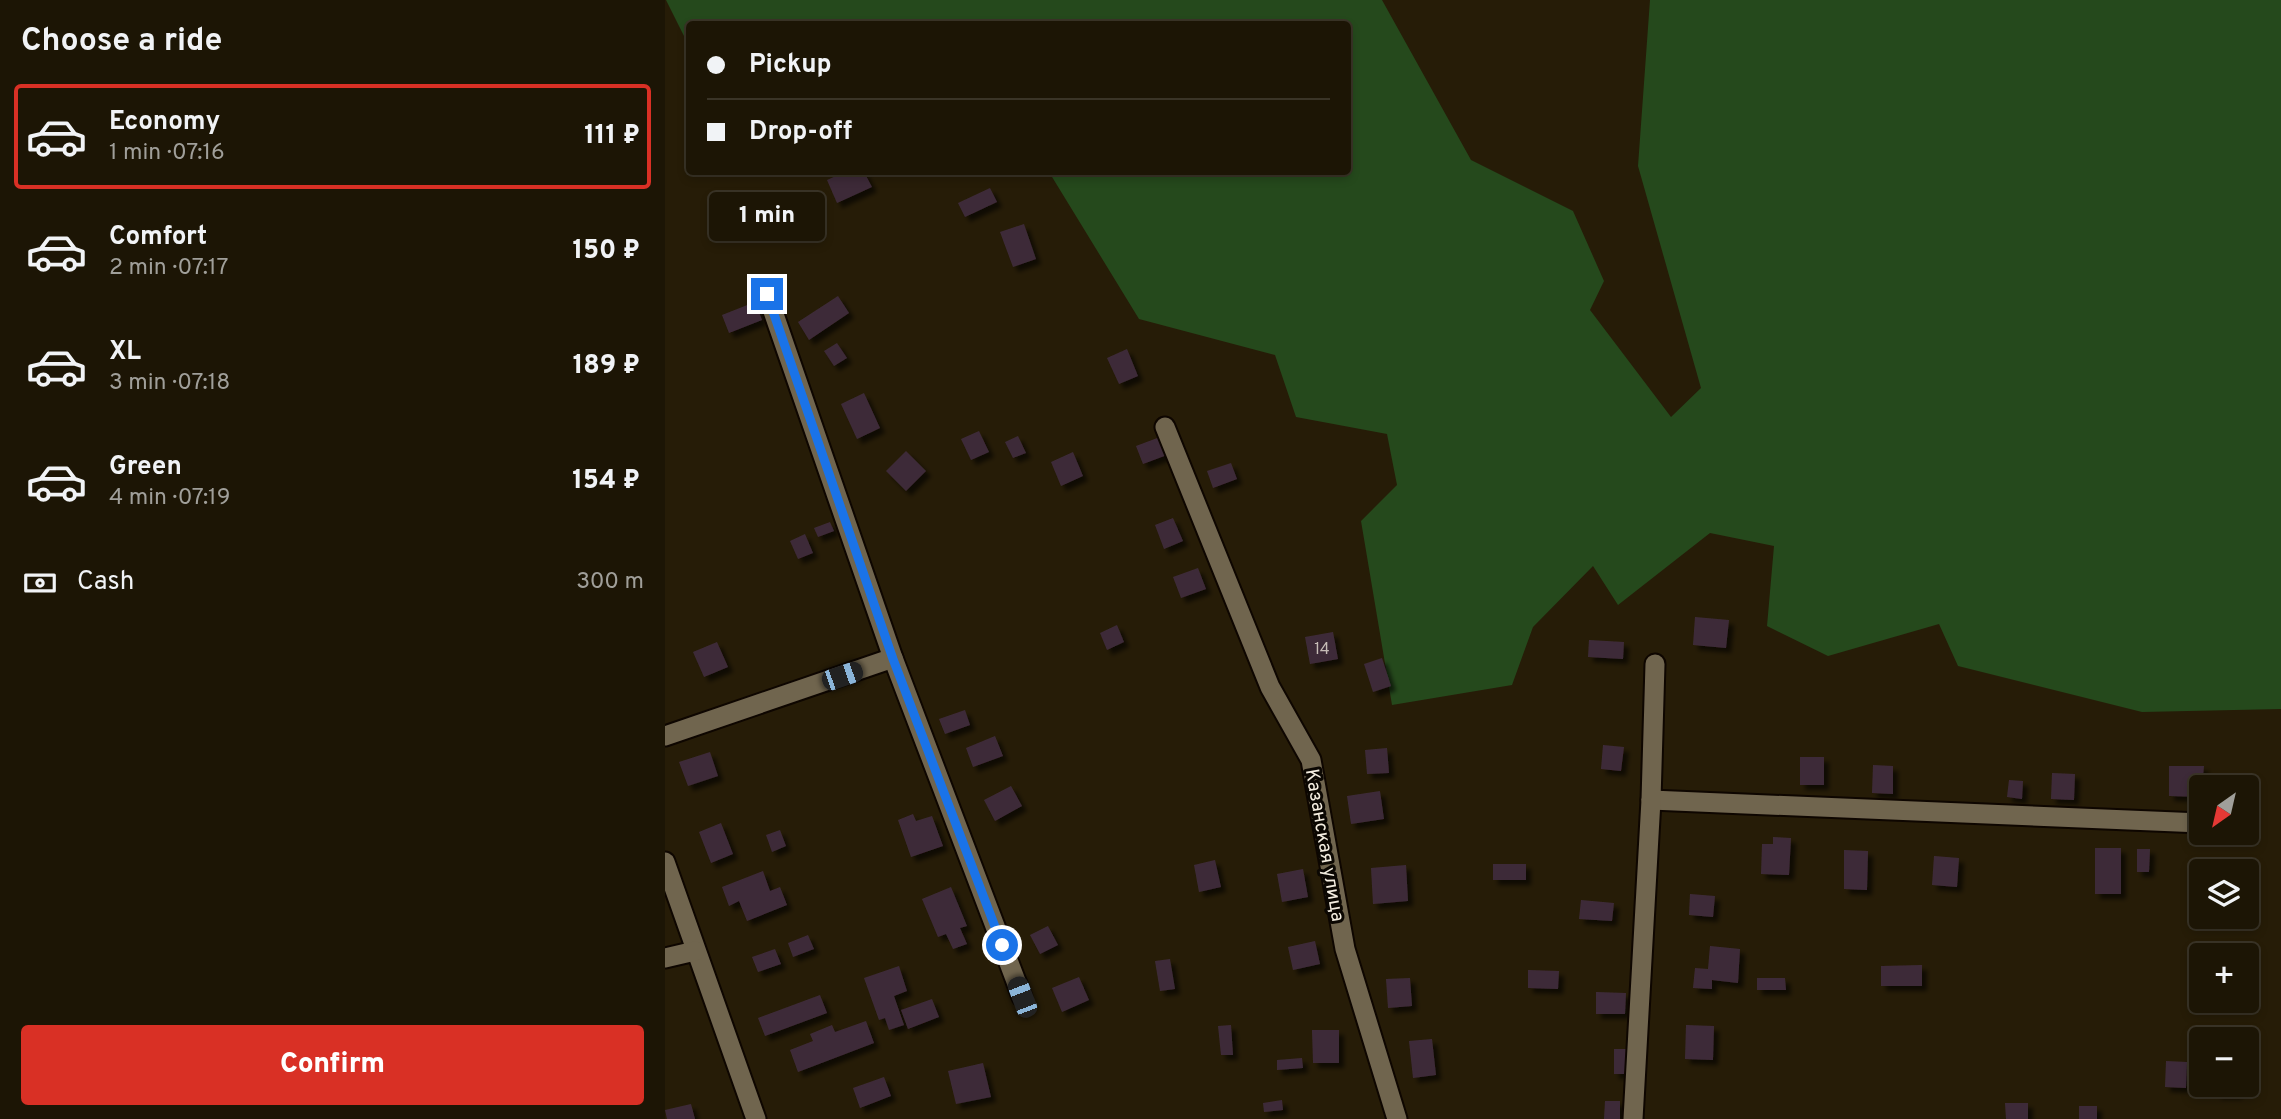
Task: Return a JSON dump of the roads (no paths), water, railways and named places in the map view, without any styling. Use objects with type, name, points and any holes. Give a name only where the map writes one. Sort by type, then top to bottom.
[{"type":"street","points":[[767,294],[893,659],[1022,997]]},
{"type":"street","name":"Казанская улица","points":[[1165,427],[1270,687],[1311,760],[1345,949],[1397,1119]]},
{"type":"street","points":[[665,736],[893,659]]},
{"type":"street","points":[[1633,1119],[1651,800],[1655,664]]},
{"type":"street","points":[[1651,800],[2189,822]]},
{"type":"street","points":[[665,862],[756,1119]]},
{"type":"street","points":[[665,958],[695,951]]}]
